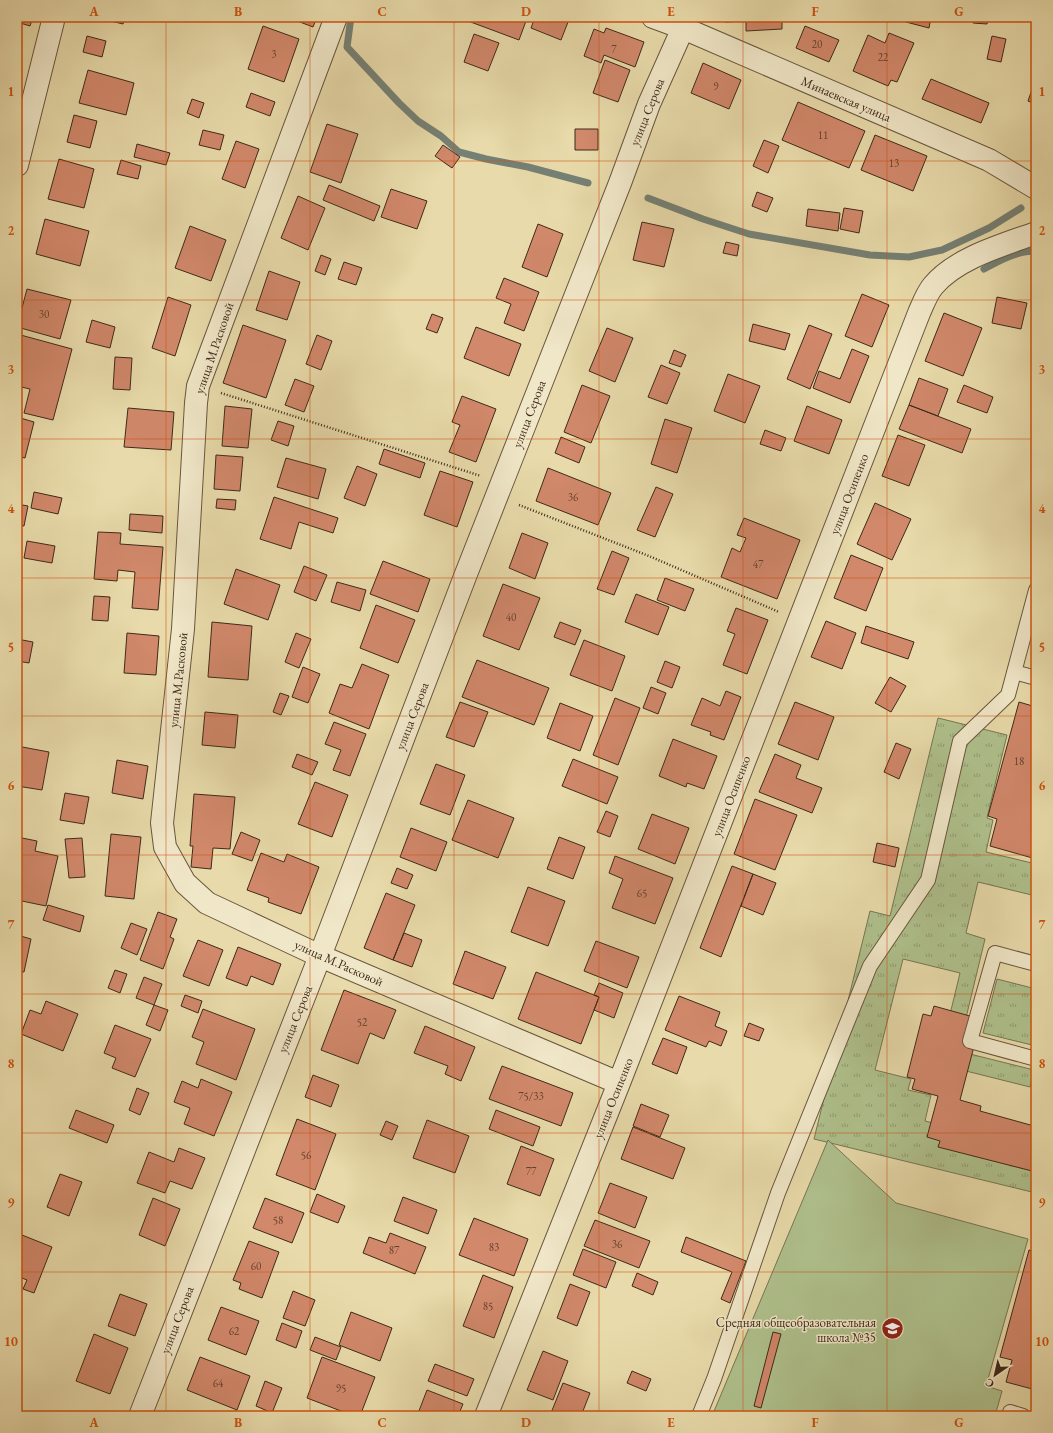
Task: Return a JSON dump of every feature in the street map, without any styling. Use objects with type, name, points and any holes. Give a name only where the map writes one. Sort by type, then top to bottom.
[{"type":"street","points":[[17,165],[54,17]]},
{"type":"street","name":"улица М.Расковой","points":[[336,17],[198,386],[183,629],[162,823],[165,847],[185,883],[208,903],[320,956],[619,1083]]},
{"type":"street","name":"Минаевская улица","points":[[653,17],[683,23],[989,160],[1036,188]]},
{"type":"street","name":"улица Серова","points":[[140,1416],[320,956],[499,490],[620,183],[648,104],[683,23]]},
{"type":"street","name":"улица Осипенко","points":[[486,1416],[619,1083],[919,313],[932,287],[945,273],[982,252],[1036,233]]},
{"type":"lane","points":[[699,1416],[714,1379],[778,1193],[870,966],[928,880],[960,741],[1008,695],[1036,590]]},
{"type":"lane","points":[[1014,672],[1036,678]]},
{"type":"lane","points":[[1036,964],[995,953],[970,1041],[1036,1059]]},
{"type":"lane","points":[[1010,1412],[1023,1416]]},
{"type":"path","points":[[198,386],[499,490],[799,621]]},
{"type":"green space","points":[[938,718],[1007,735],[987,818],[993,820],[986,852],[1036,864],[1036,896],[978,882],[966,933],[985,939],[958,1051],[1034,1070],[1030,1087],[938,1064],[960,973],[903,959],[875,1070],[911,1079],[908,1090],[931,1095],[925,1121],[1036,1148],[1036,1193],[814,1139],[870,911],[890,916]]},
{"type":"green space","points":[[997,979],[1036,989],[1036,1046],[983,1033]]},
{"type":"green space","name":"Средняя общеобразовательная школа №35","points":[[828,1140],[896,1203],[1028,1239],[986,1386],[1002,1391],[995,1416],[712,1416]]},
{"type":"building","points":[[17,17],[33,17],[30,26],[17,22]]},
{"type":"building","points":[[95,17],[125,17],[123,24]]},
{"type":"building","points":[[293,17],[317,17],[313,27],[292,19]]},
{"type":"building","points":[[469,17],[518,17],[526,21],[519,40],[468,21]]},
{"type":"building","points":[[535,17],[570,17],[561,40],[531,28]]},
{"type":"building","points":[[725,17],[782,17],[782,29],[746,31],[746,21],[725,22]]},
{"type":"building","points":[[907,17],[931,17],[929,28],[906,22]]},
{"type":"building","points":[[973,17],[988,17],[987,24],[973,23]]},
{"type":"building","points":[[263,26],[299,39],[284,82],[248,69]]},
{"type":"building","points":[[805,26],[839,40],[829,62],[796,48]]},
{"type":"building","points":[[606,28],[644,42],[635,67],[604,55],[601,63],[584,56],[594,29],[604,33]]},
{"type":"building","points":[[889,33],[914,43],[897,82],[891,80],[888,86],[853,71],[868,35],[885,43]]},
{"type":"building","points":[[474,34],[499,43],[488,71],[464,62]]},
{"type":"building","points":[[87,36],[106,41],[102,57],[83,52]]},
{"type":"building","points":[[992,36],[1006,39],[1001,62],[987,59]]},
{"type":"building","points":[[605,60],[630,70],[618,102],[593,93]]},
{"type":"building","points":[[703,63],[741,80],[729,109],[691,93]]},
{"type":"building","points":[[88,70],[134,83],[126,115],[79,103]]},
{"type":"building","points":[[1036,78],[1036,104],[1028,101]]},
{"type":"building","points":[[931,79],[989,103],[981,123],[922,99]]},
{"type":"building","points":[[251,93],[275,102],[270,116],[246,107]]},
{"type":"building","points":[[192,99],[204,103],[199,118],[187,113]]},
{"type":"building","points":[[798,102],[865,131],[849,168],[782,140]]},
{"type":"building","points":[[74,115],[97,121],[90,148],[67,142]]},
{"type":"building","points":[[327,124],[358,134],[341,183],[310,172]]},
{"type":"building","points":[[575,129],[598,129],[598,150],[575,150]]},
{"type":"building","points":[[203,130],[224,135],[220,150],[199,145]]},
{"type":"building","points":[[875,135],[927,156],[913,191],[861,170]]},
{"type":"building","points":[[764,140],[779,146],[768,173],[753,166]]},
{"type":"building","points":[[236,141],[259,149],[245,188],[222,179]]},
{"type":"building","points":[[137,144],[170,153],[166,165],[134,157]]},
{"type":"building","points":[[443,145],[460,157],[452,168],[435,156]]},
{"type":"building","points":[[59,159],[94,169],[84,208],[48,199]]},
{"type":"building","points":[[121,160],[141,166],[138,179],[117,174]]},
{"type":"building","points":[[329,185],[380,206],[374,221],[323,200]]},
{"type":"building","points":[[391,189],[427,201],[417,229],[381,217]]},
{"type":"building","points":[[757,192],[773,198],[767,212],[752,206]]},
{"type":"building","points":[[298,196],[325,208],[308,250],[281,238]]},
{"type":"building","points":[[844,208],[863,211],[859,233],[840,229]]},
{"type":"building","points":[[808,209],[840,213],[838,231],[806,226]]},
{"type":"building","points":[[45,219],[89,231],[80,266],[36,254]]},
{"type":"building","points":[[642,222],[674,229],[664,267],[633,260]]},
{"type":"building","points":[[538,224],[563,234],[547,277],[522,267]]},
{"type":"building","points":[[190,226],[226,240],[211,281],[175,268]]},
{"type":"building","points":[[726,242],[739,245],[737,256],[723,253]]},
{"type":"building","points":[[321,255],[331,259],[325,275],[315,271]]},
{"type":"building","points":[[344,262],[362,268],[356,285],[338,279]]},
{"type":"building","points":[[269,271],[300,282],[287,320],[256,310]]},
{"type":"building","points":[[504,278],[539,292],[524,331],[504,323],[511,304],[496,298]]},
{"type":"building","points":[[27,289],[71,300],[60,339],[17,327]]},
{"type":"building","points":[[862,294],[889,305],[872,347],[845,336]]},
{"type":"building","points":[[168,297],[191,305],[175,356],[152,348]]},
{"type":"building","points":[[997,297],[1027,303],[1021,329],[992,323]]},
{"type":"building","points":[[944,313],[982,328],[963,376],[925,361]]},
{"type":"building","points":[[432,314],[443,318],[437,333],[426,329]]},
{"type":"building","points":[[92,320],[115,327],[110,348],[86,342]]},
{"type":"building","points":[[753,324],[790,334],[785,350],[749,341]]},
{"type":"building","points":[[243,325],[286,340],[266,398],[223,383]]},
{"type":"building","points":[[809,325],[832,334],[810,389],[787,379]]},
{"type":"building","points":[[476,327],[521,344],[509,376],[464,358]]},
{"type":"building","points":[[607,328],[633,338],[615,382],[589,371]]},
{"type":"building","points":[[17,334],[72,349],[53,420],[24,413],[30,389],[17,386]]},
{"type":"building","points":[[317,335],[332,341],[321,370],[306,364]]},
{"type":"building","points":[[852,349],[869,356],[850,403],[813,388],[819,371],[840,379]]},
{"type":"building","points":[[674,350],[686,355],[681,367],[669,363]]},
{"type":"building","points":[[115,357],[132,358],[130,390],[113,389]]},
{"type":"building","points":[[661,365],[680,373],[667,404],[648,397]]},
{"type":"building","points":[[728,374],[760,386],[745,423],[714,411]]},
{"type":"building","points":[[919,378],[948,389],[938,416],[909,405]]},
{"type":"building","points":[[295,379],[314,386],[304,412],[285,405]]},
{"type":"building","points":[[582,385],[610,396],[591,443],[564,432]]},
{"type":"building","points":[[964,385],[993,397],[987,413],[957,402]]},
{"type":"building","points":[[462,396],[496,409],[476,462],[449,452],[460,425],[452,422]]},
{"type":"building","points":[[909,405],[971,429],[962,453],[899,429]]},
{"type":"building","points":[[225,406],[252,409],[248,448],[222,446]]},
{"type":"building","points":[[807,406],[842,420],[829,454],[794,441]]},
{"type":"building","points":[[128,408],[174,412],[171,450],[124,447]]},
{"type":"building","points":[[17,417],[34,422],[25,458],[17,456]]},
{"type":"building","points":[[665,419],[692,428],[677,473],[651,464]]},
{"type":"building","points":[[278,421],[294,426],[288,446],[271,440]]},
{"type":"building","points":[[765,430],[786,438],[781,451],[760,444]]},
{"type":"building","points":[[898,435],[925,445],[909,486],[882,476]]},
{"type":"building","points":[[561,437],[585,447],[579,463],[555,453]]},
{"type":"building","points":[[384,449],[425,463],[420,478],[379,464]]},
{"type":"building","points":[[216,455],[243,457],[240,491],[214,489]]},
{"type":"building","points":[[286,458],[326,469],[318,499],[277,487]]},
{"type":"building","points":[[357,466],[377,474],[365,506],[344,498]]},
{"type":"building","points":[[548,468],[611,493],[598,525],[536,501]]},
{"type":"building","points":[[440,471],[473,482],[457,527],[424,515]]},
{"type":"building","points":[[656,487],[673,494],[655,537],[637,530]]},
{"type":"building","points":[[34,492],[62,498],[58,514],[31,508]]},
{"type":"building","points":[[274,497],[338,518],[333,533],[299,522],[291,549],[260,539]]},
{"type":"building","points":[[217,499],[236,500],[235,510],[216,508]]},
{"type":"building","points":[[875,503],[911,519],[892,560],[857,544]]},
{"type":"building","points":[[17,504],[28,506],[24,526],[17,525]]},
{"type":"building","points":[[130,514],[163,516],[162,533],[129,530]]},
{"type":"building","points":[[744,518],[800,540],[777,599],[721,577],[732,548],[740,552],[746,538],[737,535]]},
{"type":"building","points":[[98,532],[121,533],[120,544],[163,547],[158,610],[132,608],[135,572],[118,570],[117,581],[94,579]]},
{"type":"building","points":[[522,533],[548,543],[535,579],[509,568]]},
{"type":"building","points":[[27,541],[55,546],[52,563],[24,558]]},
{"type":"building","points":[[612,551],[629,558],[614,595],[597,589]]},
{"type":"building","points":[[851,555],[883,568],[866,611],[834,598]]},
{"type":"building","points":[[383,561],[430,579],[418,612],[370,594]]},
{"type":"building","points":[[304,566],[327,575],[316,601],[294,592]]},
{"type":"building","points":[[236,569],[280,585],[268,620],[224,604]]},
{"type":"building","points":[[665,578],[694,589],[685,611],[657,600]]},
{"type":"building","points":[[337,582],[366,590],[360,611],[331,602]]},
{"type":"building","points":[[503,584],[540,598],[519,650],[483,636]]},
{"type":"building","points":[[636,594],[669,607],[658,635],[625,622]]},
{"type":"building","points":[[94,596],[110,597],[108,621],[92,620]]},
{"type":"building","points":[[376,605],[415,620],[398,663],[360,648]]},
{"type":"building","points":[[736,608],[768,620],[747,674],[723,665],[735,634],[727,631]]},
{"type":"building","points":[[826,621],[856,633],[842,669],[811,657]]},
{"type":"building","points":[[212,622],[252,626],[248,680],[208,677]]},
{"type":"building","points":[[560,622],[581,630],[575,645],[554,637]]},
{"type":"building","points":[[866,626],[914,642],[908,659],[861,643]]},
{"type":"building","points":[[127,633],[159,636],[156,675],[124,673]]},
{"type":"building","points":[[296,633],[311,639],[299,668],[285,662]]},
{"type":"building","points":[[17,639],[33,642],[29,663],[17,661]]},
{"type":"building","points":[[584,640],[625,656],[612,691],[570,675]]},
{"type":"building","points":[[477,660],[549,688],[534,725],[462,697]]},
{"type":"building","points":[[665,661],[680,667],[672,688],[657,682]]},
{"type":"building","points":[[362,664],[389,675],[369,729],[329,713],[340,684],[352,688]]},
{"type":"building","points":[[303,667],[320,674],[308,703],[292,697]]},
{"type":"building","points":[[890,677],[906,686],[891,712],[875,703]]},
{"type":"building","points":[[651,687],[666,693],[658,714],[643,708]]},
{"type":"building","points":[[726,691],[741,697],[724,740],[710,735],[711,732],[691,725],[702,698],[720,706]]},
{"type":"building","points":[[280,693],[289,696],[281,715],[273,712]]},
{"type":"building","points":[[615,698],[640,708],[618,765],[593,755]]},
{"type":"building","points":[[460,702],[488,712],[474,747],[446,737]]},
{"type":"building","points":[[795,702],[834,717],[818,760],[778,744]]},
{"type":"building","points":[[1019,702],[1036,707],[1036,859],[990,846],[997,819],[988,816]]},
{"type":"building","points":[[560,703],[593,716],[580,751],[547,738]]},
{"type":"building","points":[[205,712],[238,715],[235,748],[202,745]]},
{"type":"building","points":[[334,722],[366,734],[350,776],[333,770],[341,750],[325,744]]},
{"type":"building","points":[[673,739],[717,756],[704,789],[687,783],[686,787],[659,776]]},
{"type":"building","points":[[896,743],[911,749],[899,779],[884,772]]},
{"type":"building","points":[[17,746],[49,752],[42,790],[17,786]]},
{"type":"building","points":[[297,754],[318,762],[312,775],[292,767]]},
{"type":"building","points":[[775,754],[801,765],[796,778],[822,788],[812,813],[759,792]]},
{"type":"building","points":[[573,759],[618,777],[607,804],[562,786]]},
{"type":"building","points":[[117,760],[148,766],[143,799],[112,793]]},
{"type":"building","points":[[436,764],[465,775],[450,815],[420,804]]},
{"type":"building","points":[[315,782],[348,795],[332,837],[298,824]]},
{"type":"building","points":[[65,793],[89,797],[84,824],[60,820]]},
{"type":"building","points":[[194,794],[235,797],[230,849],[213,848],[211,869],[191,867],[193,846],[190,846]]},
{"type":"building","points":[[755,799],[797,815],[775,870],[734,854]]},
{"type":"building","points":[[468,800],[514,818],[498,858],[452,840]]},
{"type":"building","points":[[606,811],[618,816],[610,837],[597,832]]},
{"type":"building","points":[[652,814],[689,828],[675,864],[638,849]]},
{"type":"building","points":[[411,828],[447,842],[436,871],[400,857]]},
{"type":"building","points":[[241,832],[260,840],[252,861],[232,854]]},
{"type":"building","points":[[111,834],[141,837],[134,899],[105,896]]},
{"type":"building","points":[[17,837],[37,841],[35,851],[58,856],[46,906],[17,900]]},
{"type":"building","points":[[559,837],[585,847],[573,879],[547,869]]},
{"type":"building","points":[[82,838],[85,877],[69,878],[65,839]]},
{"type":"building","points":[[877,843],[899,848],[895,867],[873,862]]},
{"type":"building","points":[[261,853],[284,862],[287,854],[319,867],[301,914],[268,902],[269,898],[247,890]]},
{"type":"building","points":[[615,856],[673,878],[655,924],[612,908],[623,879],[609,873]]},
{"type":"building","points":[[732,866],[753,874],[721,957],[700,948]]},
{"type":"building","points":[[397,868],[413,875],[407,889],[391,883]]},
{"type":"building","points":[[753,874],[776,883],[763,915],[741,906]]},
{"type":"building","points":[[528,887],[565,901],[548,946],[511,932]]},
{"type":"building","points":[[386,893],[415,905],[393,960],[364,948]]},
{"type":"building","points":[[48,905],[84,916],[80,932],[43,920]]},
{"type":"building","points":[[158,912],[177,919],[170,937],[174,939],[163,969],[140,960]]},
{"type":"building","points":[[131,923],[147,929],[137,955],[121,948]]},
{"type":"building","points":[[404,933],[422,940],[412,967],[393,960]]},
{"type":"building","points":[[17,935],[31,939],[24,972],[17,971]]},
{"type":"building","points":[[198,940],[223,950],[209,986],[183,976]]},
{"type":"building","points":[[596,941],[639,957],[627,988],[584,971]]},
{"type":"building","points":[[238,947],[281,964],[273,985],[251,976],[247,986],[226,978]]},
{"type":"building","points":[[465,951],[506,967],[493,999],[453,984]]},
{"type":"building","points":[[115,970],[127,974],[120,993],[108,988]]},
{"type":"building","points":[[536,972],[599,997],[581,1044],[518,1019]]},
{"type":"building","points":[[144,977],[162,984],[154,1005],[136,998]]},
{"type":"building","points":[[599,983],[623,993],[614,1018],[594,1010],[599,997],[594,995]]},
{"type":"building","points":[[344,990],[396,1010],[384,1039],[370,1033],[358,1064],[321,1050]]},
{"type":"building","points":[[185,995],[202,1001],[198,1013],[181,1006]]},
{"type":"building","points":[[679,996],[720,1012],[715,1026],[727,1031],[721,1046],[709,1041],[706,1047],[665,1030]]},
{"type":"building","points":[[46,1001],[78,1014],[63,1051],[21,1034],[30,1010],[41,1014]]},
{"type":"building","points":[[154,1005],[168,1010],[160,1031],[146,1025]]},
{"type":"building","points":[[934,1006],[977,1018],[978,1031],[960,1100],[981,1106],[980,1111],[1034,1126],[1036,1120],[1036,1172],[938,1147],[940,1141],[927,1137],[938,1096],[912,1089],[915,1079],[907,1077],[923,1014],[931,1016]]},
{"type":"building","points":[[203,1009],[255,1029],[236,1080],[196,1064],[204,1042],[192,1037]]},
{"type":"building","points":[[749,1023],[764,1029],[759,1041],[744,1036]]},
{"type":"building","points":[[115,1025],[151,1039],[135,1077],[112,1068],[116,1058],[104,1053]]},
{"type":"building","points":[[425,1026],[475,1047],[461,1081],[445,1074],[448,1066],[414,1053]]},
{"type":"building","points":[[663,1038],[687,1047],[677,1074],[652,1064]]},
{"type":"building","points":[[502,1066],[573,1093],[561,1126],[489,1099]]},
{"type":"building","points":[[313,1075],[339,1085],[331,1107],[305,1097]]},
{"type":"building","points":[[201,1079],[232,1092],[214,1136],[184,1124],[190,1108],[174,1102],[182,1081],[198,1088]]},
{"type":"building","points":[[137,1088],[149,1093],[140,1115],[129,1110]]},
{"type":"building","points":[[641,1104],[669,1115],[660,1137],[633,1126]]},
{"type":"building","points":[[76,1110],[114,1125],[107,1143],[69,1128]]},
{"type":"building","points":[[496,1110],[540,1127],[533,1146],[489,1129]]},
{"type":"building","points":[[297,1119],[336,1134],[315,1190],[276,1175]]},
{"type":"building","points":[[427,1120],[469,1136],[455,1173],[413,1158]]},
{"type":"building","points":[[386,1121],[398,1126],[392,1140],[380,1135]]},
{"type":"building","points":[[633,1127],[685,1148],[673,1179],[621,1159]]},
{"type":"building","points":[[521,1146],[554,1159],[540,1196],[507,1184]]},
{"type":"building","points":[[179,1148],[205,1158],[192,1189],[170,1181],[165,1193],[137,1183],[149,1152],[174,1162]]},
{"type":"building","points":[[60,1174],[82,1182],[69,1216],[47,1207]]},
{"type":"building","points":[[610,1183],[647,1197],[635,1228],[598,1213]]},
{"type":"building","points":[[317,1194],[345,1206],[338,1223],[310,1212]]},
{"type":"building","points":[[403,1197],[437,1210],[428,1234],[394,1221]]},
{"type":"building","points":[[153,1198],[180,1209],[165,1246],[139,1235]]},
{"type":"building","points":[[265,1198],[304,1213],[292,1243],[253,1228]]},
{"type":"building","points":[[474,1218],[528,1239],[514,1276],[459,1255]]},
{"type":"building","points":[[595,1220],[650,1241],[639,1268],[584,1246]]},
{"type":"building","points":[[17,1233],[52,1247],[34,1293],[23,1289],[27,1280],[17,1276],[19,1269],[17,1269]]},
{"type":"building","points":[[390,1233],[426,1247],[415,1274],[363,1253],[369,1237],[386,1243]]},
{"type":"building","points":[[686,1237],[746,1261],[730,1303],[721,1299],[732,1272],[681,1252]]},
{"type":"building","points":[[249,1241],[279,1252],[262,1298],[239,1289],[241,1283],[233,1280]]},
{"type":"building","points":[[583,1249],[616,1262],[606,1288],[573,1275]]},
{"type":"building","points":[[1029,1250],[1036,1252],[1036,1390],[1006,1382],[1012,1360],[1000,1357]]},
{"type":"building","points":[[637,1273],[658,1282],[653,1295],[632,1286]]},
{"type":"building","points":[[483,1275],[513,1287],[494,1338],[463,1326]]},
{"type":"building","points":[[570,1284],[590,1292],[577,1326],[557,1318]]},
{"type":"building","points":[[293,1291],[315,1300],[305,1326],[283,1318]]},
{"type":"building","points":[[120,1294],[147,1304],[135,1336],[108,1326]]},
{"type":"building","points":[[221,1307],[259,1321],[246,1355],[208,1340]]},
{"type":"building","points":[[351,1312],[392,1328],[380,1361],[339,1345]]},
{"type":"building","points":[[282,1323],[302,1331],[296,1348],[276,1340]]},
{"type":"building","points":[[773,1332],[781,1334],[761,1408],[754,1406]]},
{"type":"building","points":[[94,1334],[128,1348],[110,1394],[76,1381]]},
{"type":"building","points":[[315,1337],[341,1347],[336,1360],[310,1350]]},
{"type":"building","points":[[543,1351],[568,1361],[553,1400],[527,1390]]},
{"type":"building","points":[[200,1357],[250,1376],[237,1410],[187,1390]]},
{"type":"building","points":[[322,1357],[375,1377],[360,1416],[354,1416],[307,1398]]},
{"type":"building","points":[[435,1364],[474,1379],[467,1396],[428,1381]]},
{"type":"building","points":[[632,1371],[651,1379],[646,1391],[627,1383]]},
{"type":"building","points":[[265,1381],[282,1388],[272,1413],[256,1406]]},
{"type":"building","points":[[563,1383],[590,1393],[581,1416],[559,1416],[551,1413]]},
{"type":"building","points":[[427,1390],[463,1404],[458,1416],[417,1416]]},
{"type":"waterway","points":[[351,17],[347,47],[399,103],[418,121],[441,136],[459,152],[528,167],[588,183]]},
{"type":"waterway","points":[[648,198],[703,219],[749,234],[870,255],[909,257],[942,250],[989,228],[1021,208]]},
{"type":"waterway","points":[[984,269],[1015,254],[1036,251]]},
{"type":"place","name":"Средняя общеобразовательная школа №35","points":[[892,1329]]}]
